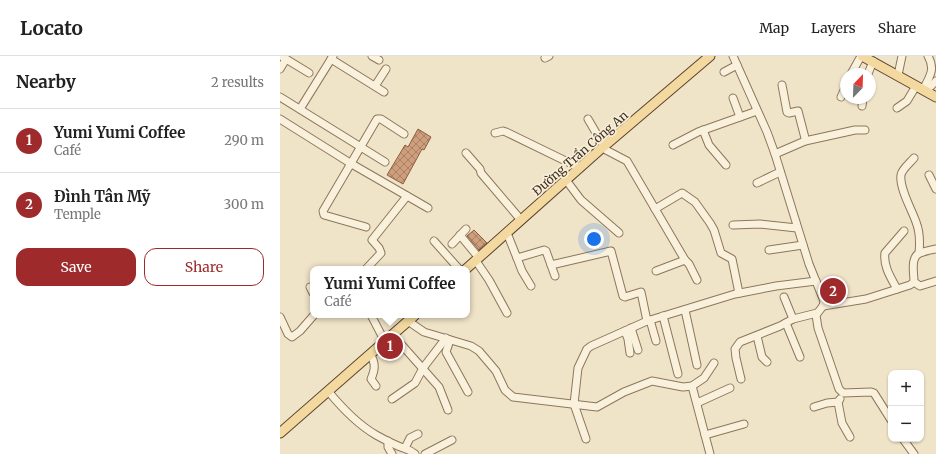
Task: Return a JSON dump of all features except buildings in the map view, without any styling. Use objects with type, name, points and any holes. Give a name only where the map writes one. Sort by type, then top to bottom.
[{"type":"main road","name":"Đường Trần Công An","points":[[469,266],[603,147],[710,56]]},
{"type":"main road","points":[[862,56],[898,75],[936,98]]},
{"type":"main road","points":[[280,433],[411,318]]},
{"type":"street","points":[[733,56],[776,154],[797,228],[824,301],[823,306],[817,313],[790,321],[740,342],[735,348],[741,379]]},
{"type":"street","points":[[855,68],[862,56]]},
{"type":"street","points":[[898,75],[902,56]]},
{"type":"street","points":[[922,89],[932,70],[932,64],[928,56]]},
{"type":"street","points":[[280,69],[284,57],[309,72]]},
{"type":"street","points":[[300,109],[332,58],[384,92]]},
{"type":"street","points":[[870,68],[872,61]]},
{"type":"street","points":[[724,72],[737,65]]},
{"type":"street","points":[[375,86],[386,69]]},
{"type":"street","points":[[897,108],[922,89],[936,81]]},
{"type":"street","points":[[782,85],[787,112],[789,114],[796,110],[798,112],[805,141]]},
{"type":"street","points":[[280,97],[385,162]]},
{"type":"street","points":[[733,98],[740,117]]},
{"type":"street","points":[[673,145],[703,130],[758,111]]},
{"type":"street","points":[[280,119],[350,163],[428,208]]},
{"type":"street","points":[[366,227],[324,215],[323,213],[350,163],[377,119],[381,119],[404,134]]},
{"type":"street","points":[[588,119],[603,147],[612,154],[627,161],[685,260],[689,264],[697,280]]},
{"type":"street","points":[[703,130],[709,145],[726,165]]},
{"type":"street","points":[[776,154],[805,141],[855,130],[865,130]]},
{"type":"street","points":[[495,133],[503,131],[506,132],[580,168]]},
{"type":"street","points":[[466,153],[521,220]]},
{"type":"street","points":[[914,158],[901,173],[901,180],[917,224],[920,238],[919,253]]},
{"type":"street","points":[[757,183],[780,172]]},
{"type":"street","points":[[929,175],[936,189]]},
{"type":"street","points":[[566,180],[581,200],[619,233]]},
{"type":"street","points":[[655,209],[682,193],[695,202],[714,230],[721,253],[732,259],[739,293]]},
{"type":"street","points":[[369,266],[381,253],[380,248],[372,240],[407,196]]},
{"type":"street","points":[[733,225],[760,224],[797,228]]},
{"type":"street","points":[[452,244],[466,229]]},
{"type":"street","points":[[897,289],[884,260],[885,253],[904,231]]},
{"type":"street","points":[[507,233],[516,258],[531,286]]},
{"type":"street","points":[[460,235],[490,280],[507,313]]},
{"type":"street","points":[[434,241],[456,266]]},
{"type":"street","points":[[769,250],[803,245]]},
{"type":"street","points":[[914,282],[913,262],[915,257],[919,253],[936,249]]},
{"type":"street","points":[[516,258],[545,250],[555,276]]},
{"type":"street","points":[[551,265],[610,251],[623,296],[625,297],[640,292],[642,293],[656,341]]},
{"type":"street","points":[[656,272],[685,260]]},
{"type":"street","points":[[586,439],[574,404],[578,368],[587,349],[591,346],[638,324],[739,293],[776,286],[816,281]]},
{"type":"street","points":[[914,282],[920,286],[936,281]]},
{"type":"street","points":[[823,306],[866,299],[910,285],[914,282]]},
{"type":"street","points":[[784,297],[800,357]]},
{"type":"street","points":[[685,310],[697,366]]},
{"type":"street","points":[[817,313],[818,328],[839,389],[843,393],[874,393],[888,415]]},
{"type":"street","points":[[663,316],[678,374]]},
{"type":"street","points":[[280,317],[288,334],[292,337],[300,331],[311,318]]},
{"type":"street","points":[[373,318],[385,342]]},
{"type":"street","points":[[411,318],[424,332],[471,346],[479,351],[501,378],[505,390],[513,397],[597,407],[624,392],[652,381],[684,387],[692,386],[704,378],[714,364]]},
{"type":"street","points":[[628,330],[638,350]]},
{"type":"street","points":[[628,330],[630,353]]},
{"type":"street","points":[[393,334],[439,387],[448,410]]},
{"type":"street","points":[[757,336],[762,357],[767,362]]},
{"type":"street","points":[[392,399],[415,383],[423,368],[448,339]]},
{"type":"street","points":[[448,339],[446,352],[468,392]]},
{"type":"street","points":[[370,354],[374,360],[374,372],[371,379],[376,386]]},
{"type":"street","points":[[692,386],[710,454]]},
{"type":"street","points":[[697,403],[730,388]]},
{"type":"street","points":[[328,392],[358,423],[388,441],[415,454]]},
{"type":"street","points":[[843,393],[838,402],[842,423],[850,437]]},
{"type":"street","points":[[814,407],[827,403],[838,402]]},
{"type":"street","points":[[705,435],[744,424]]},
{"type":"street","points":[[405,448],[410,438],[418,434]]},
{"type":"street","points":[[425,454],[452,440]]},
{"type":"street","points":[[388,441],[388,447],[392,454]]},
{"type":"street","points":[[905,442],[914,454]]},
{"type":"place","name":"Đình Tân Mỹ","points":[[833,291]]},
{"type":"place","name":"Yumi Yumi Coffee","points":[[390,346]]}]
